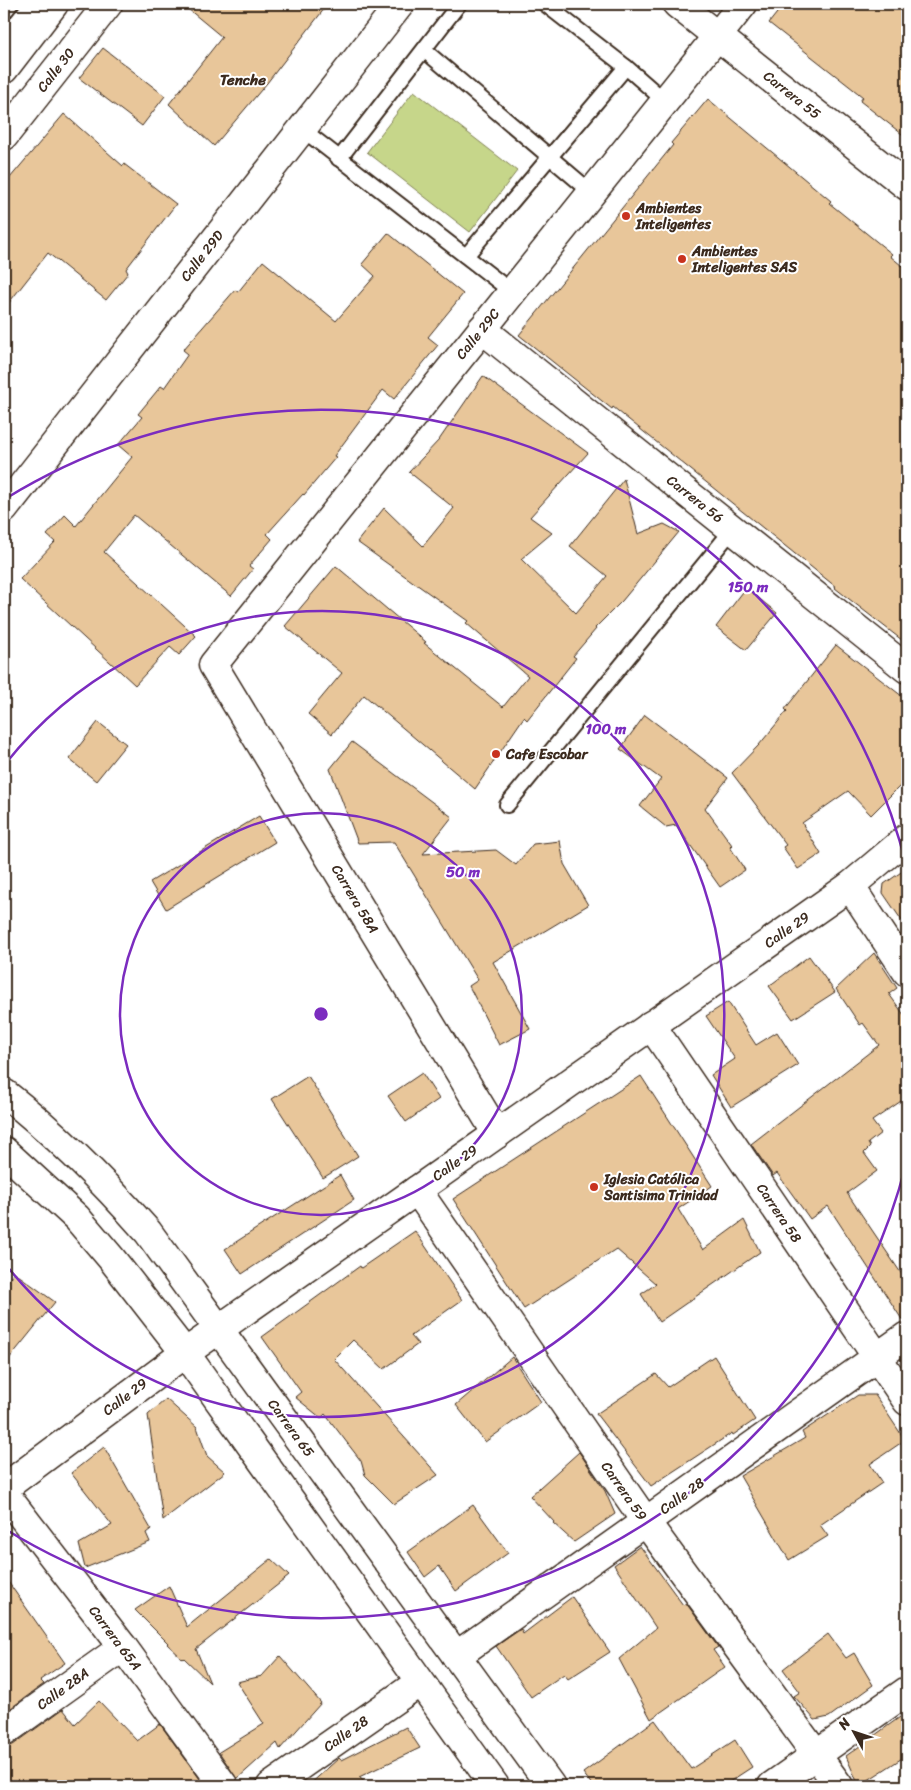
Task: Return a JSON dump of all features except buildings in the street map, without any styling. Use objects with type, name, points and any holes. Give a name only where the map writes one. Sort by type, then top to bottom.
[{"type":"street","points":[[4,69],[54,4]]},
{"type":"street","name":"Calle 30","points":[[4,136],[108,4]]},
{"type":"street","name":"Calle 29D","points":[[4,509],[400,4]]},
{"type":"street","name":"Carrera 55","points":[[677,4],[907,186]]},
{"type":"street","name":"Calle 29C","points":[[213,665],[743,4]]},
{"type":"street","name":"Carrera 56","points":[[482,329],[907,669]]},
{"type":"street","name":"Carrera 58A","points":[[213,665],[497,1134]]},
{"type":"street","name":"Calle 29","points":[[4,1488],[219,1329],[850,886],[907,838]]},
{"type":"street","points":[[850,886],[904,961]]},
{"type":"street","name":"Carrera 58","points":[[651,1025],[907,1401]]},
{"type":"street","name":"Carrera 65","points":[[4,1093],[68,1146],[109,1187],[148,1232],[551,1786]]},
{"type":"street","points":[[4,1151],[77,1218],[186,1353],[495,1786]]},
{"type":"street","name":"Carrera 59","points":[[417,1190],[646,1522],[839,1786]]},
{"type":"street","name":"Calle 28","points":[[456,1656],[876,1356],[907,1336]]},
{"type":"street","name":"Carrera 65A","points":[[4,1493],[122,1647],[224,1786]]},
{"type":"street","name":"Calle 28A","points":[[4,1732],[122,1647]]},
{"type":"street","name":"Calle 28","points":[[271,1786],[420,1682]]},
{"type":"street","points":[[772,1786],[907,1691]]},
{"type":"lane","points":[[4,38],[31,4]]},
{"type":"lane","points":[[339,159],[459,4]]},
{"type":"lane","points":[[545,4],[626,67],[665,101]]},
{"type":"lane","points":[[424,50],[591,192]]},
{"type":"lane","points":[[466,256],[626,67]]},
{"type":"lane","points":[[302,130],[512,292]]},
{"type":"lane","points":[[507,805],[733,529]]},
{"type":"green space","points":[[414,91],[517,171],[470,232],[367,152]]},
{"type":"place","name":"Ambientes Inteligentes","points":[[626,216]]},
{"type":"place","name":"Ambientes Inteligentes SAS","points":[[682,259]]},
{"type":"place","name":"Cafe Escobar","points":[[496,754]]},
{"type":"place","name":"Iglesia Católica Santisima Trinidad","points":[[594,1187]]},
{"type":"district","name":"Tenche","points":[[243,80]]}]
